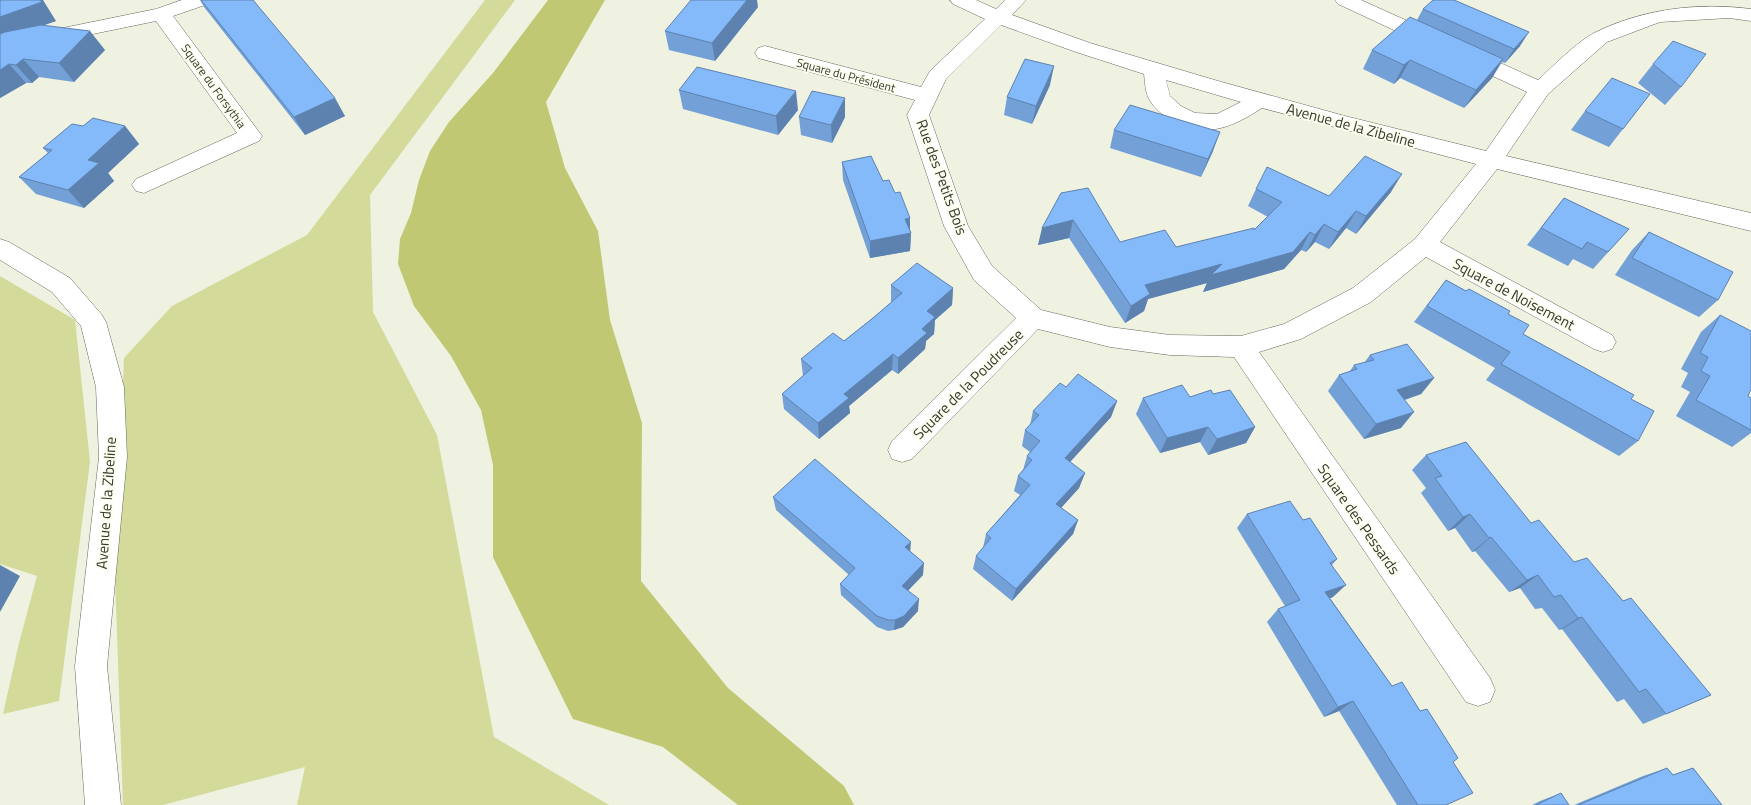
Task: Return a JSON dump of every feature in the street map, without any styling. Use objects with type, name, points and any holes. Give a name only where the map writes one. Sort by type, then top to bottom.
[{"type":"street","points":[[0,52],[14,44],[161,14],[202,0]]},
{"type":"street","name":"Avenue de la Zibeline","points":[[960,0],[998,18],[1110,57],[1259,100],[1418,143],[1751,222]]},
{"type":"street","name":"Rue des Petits Bois","points":[[1016,0],[937,76],[918,115],[956,226],[983,273],[1033,318],[1110,337],[1170,345],[1241,347],[1292,332],[1362,295],[1424,245],[1492,160],[1540,89],[1600,38],[1657,16],[1729,12],[1751,15]]},
{"type":"street","points":[[1345,0],[1540,89]]},
{"type":"street","points":[[1637,0],[1657,16]]},
{"type":"street","name":"Square du Forsythia","points":[[144,185],[251,136],[161,14]]},
{"type":"street","name":"Square du Président","points":[[765,53],[927,96]]},
{"type":"street","points":[[1154,70],[1160,99],[1173,111],[1191,119],[1209,122],[1224,120],[1259,100]]},
{"type":"street","name":"Square de Noisement","points":[[1424,245],[1603,342]]},
{"type":"street","name":"Avenue de la Zibeline","points":[[0,248],[61,285],[84,310],[93,322],[110,387],[113,457],[91,666],[103,805]]},
{"type":"street","name":"Square de la Poudreuse","points":[[902,450],[1033,318]]},
{"type":"street","name":"Square des Pessards","points":[[1241,347],[1478,690]]},
{"type":"shaded area","points":[[485,0],[515,0],[370,195],[373,312],[437,435],[494,737],[609,805],[297,805],[305,767],[163,805],[123,805],[115,577],[124,358],[172,306],[307,235]]},
{"type":"shaded area","points":[[548,0],[605,0],[546,102],[565,168],[598,231],[610,320],[642,423],[641,581],[728,688],[844,786],[854,805],[738,805],[663,747],[573,719],[493,557],[493,465],[481,410],[451,356],[414,306],[398,264],[400,239],[411,213],[419,180],[430,151],[449,122],[493,73]]},
{"type":"shaded area","points":[[0,276],[75,320],[90,462],[59,701],[3,714],[37,576],[0,564]]},
{"type":"building","points":[[0,0],[40,0],[42,2],[0,17]]},
{"type":"building","points":[[201,0],[253,0],[335,98],[294,117]]},
{"type":"building","points":[[691,0],[747,0],[712,43],[665,31]]},
{"type":"building","points":[[1433,0],[1454,0],[1529,32],[1514,49],[1423,9]]},
{"type":"building","points":[[1410,17],[1503,59],[1476,90],[1410,60],[1404,65],[1372,50]]},
{"type":"building","points":[[41,25],[90,31],[59,63],[23,59],[16,65],[9,64],[0,70],[0,34]]},
{"type":"building","points":[[1673,41],[1706,54],[1681,87],[1653,64]]},
{"type":"building","points":[[1025,59],[1054,66],[1036,106],[1007,97]]},
{"type":"building","points":[[697,67],[796,91],[776,116],[679,90]]},
{"type":"building","points":[[1612,78],[1650,94],[1623,129],[1585,111]]},
{"type":"building","points":[[812,91],[845,98],[831,125],[799,117]]},
{"type":"building","points":[[1130,105],[1220,132],[1208,159],[1114,130]]},
{"type":"building","points":[[93,118],[125,126],[88,160],[99,163],[68,190],[19,177],[52,150],[43,148],[72,124],[83,126]]},
{"type":"building","points":[[871,156],[883,181],[889,180],[895,193],[900,192],[910,218],[905,219],[911,233],[870,241],[842,162]]},
{"type":"building","points":[[1365,156],[1402,174],[1366,216],[1356,211],[1338,232],[1324,224],[1315,235],[1310,232],[1293,252],[1211,275],[1222,264],[1145,285],[1150,294],[1131,306],[1073,220],[1042,228],[1061,193],[1088,188],[1120,242],[1165,230],[1176,247],[1254,228],[1254,230],[1282,202],[1256,189],[1267,167],[1329,196]]},
{"type":"building","points":[[1564,198],[1629,229],[1608,252],[1587,242],[1582,249],[1541,228]]},
{"type":"building","points":[[1649,232],[1733,272],[1718,300],[1632,258]]},
{"type":"building","points":[[917,263],[953,288],[927,311],[935,317],[922,329],[927,333],[898,358],[893,354],[844,394],[849,398],[818,423],[782,394],[812,368],[801,359],[833,333],[844,341],[873,318],[902,293],[891,285]]},
{"type":"building","points":[[1446,280],[1466,291],[1469,289],[1510,311],[1508,314],[1529,325],[1523,334],[1634,395],[1631,399],[1654,411],[1638,441],[1501,364],[1510,352],[1427,306]]},
{"type":"building","points":[[1720,315],[1751,331],[1751,389],[1748,396],[1751,398],[1751,430],[1696,400],[1710,376],[1701,371],[1708,357],[1700,353]]},
{"type":"building","points":[[1407,344],[1434,378],[1397,390],[1414,412],[1376,424],[1339,375],[1357,369],[1354,365],[1374,360],[1370,355]]},
{"type":"building","points":[[1078,374],[1117,401],[1065,458],[1085,473],[1056,504],[1078,520],[1016,589],[976,556],[991,538],[986,534],[1030,485],[1018,476],[1032,460],[1027,456],[1040,441],[1025,430],[1039,415],[1033,411],[1060,383],[1066,387]]},
{"type":"building","points":[[1182,385],[1190,397],[1211,390],[1213,394],[1230,390],[1255,427],[1217,439],[1208,427],[1167,438],[1143,398]]},
{"type":"building","points":[[1466,442],[1531,523],[1539,520],[1574,562],[1587,558],[1623,601],[1631,598],[1711,695],[1666,714],[1646,689],[1639,692],[1582,617],[1578,618],[1561,595],[1554,597],[1538,575],[1527,580],[1470,514],[1463,517],[1435,478],[1442,476],[1426,455]]},
{"type":"building","points":[[815,459],[911,542],[905,547],[924,563],[902,586],[919,599],[904,616],[895,620],[888,620],[877,616],[840,584],[855,568],[773,497]]},
{"type":"building","points":[[1290,501],[1303,520],[1310,518],[1337,559],[1330,563],[1346,585],[1325,592],[1392,686],[1402,682],[1420,711],[1427,709],[1458,758],[1453,762],[1473,793],[1446,805],[1418,805],[1353,701],[1338,707],[1278,609],[1300,600],[1247,514]]},
{"type":"building","points":[[1667,768],[1673,775],[1693,768],[1722,805],[1578,805]]},
{"type":"building","points":[[1561,793],[1569,805],[1536,805]]}]
